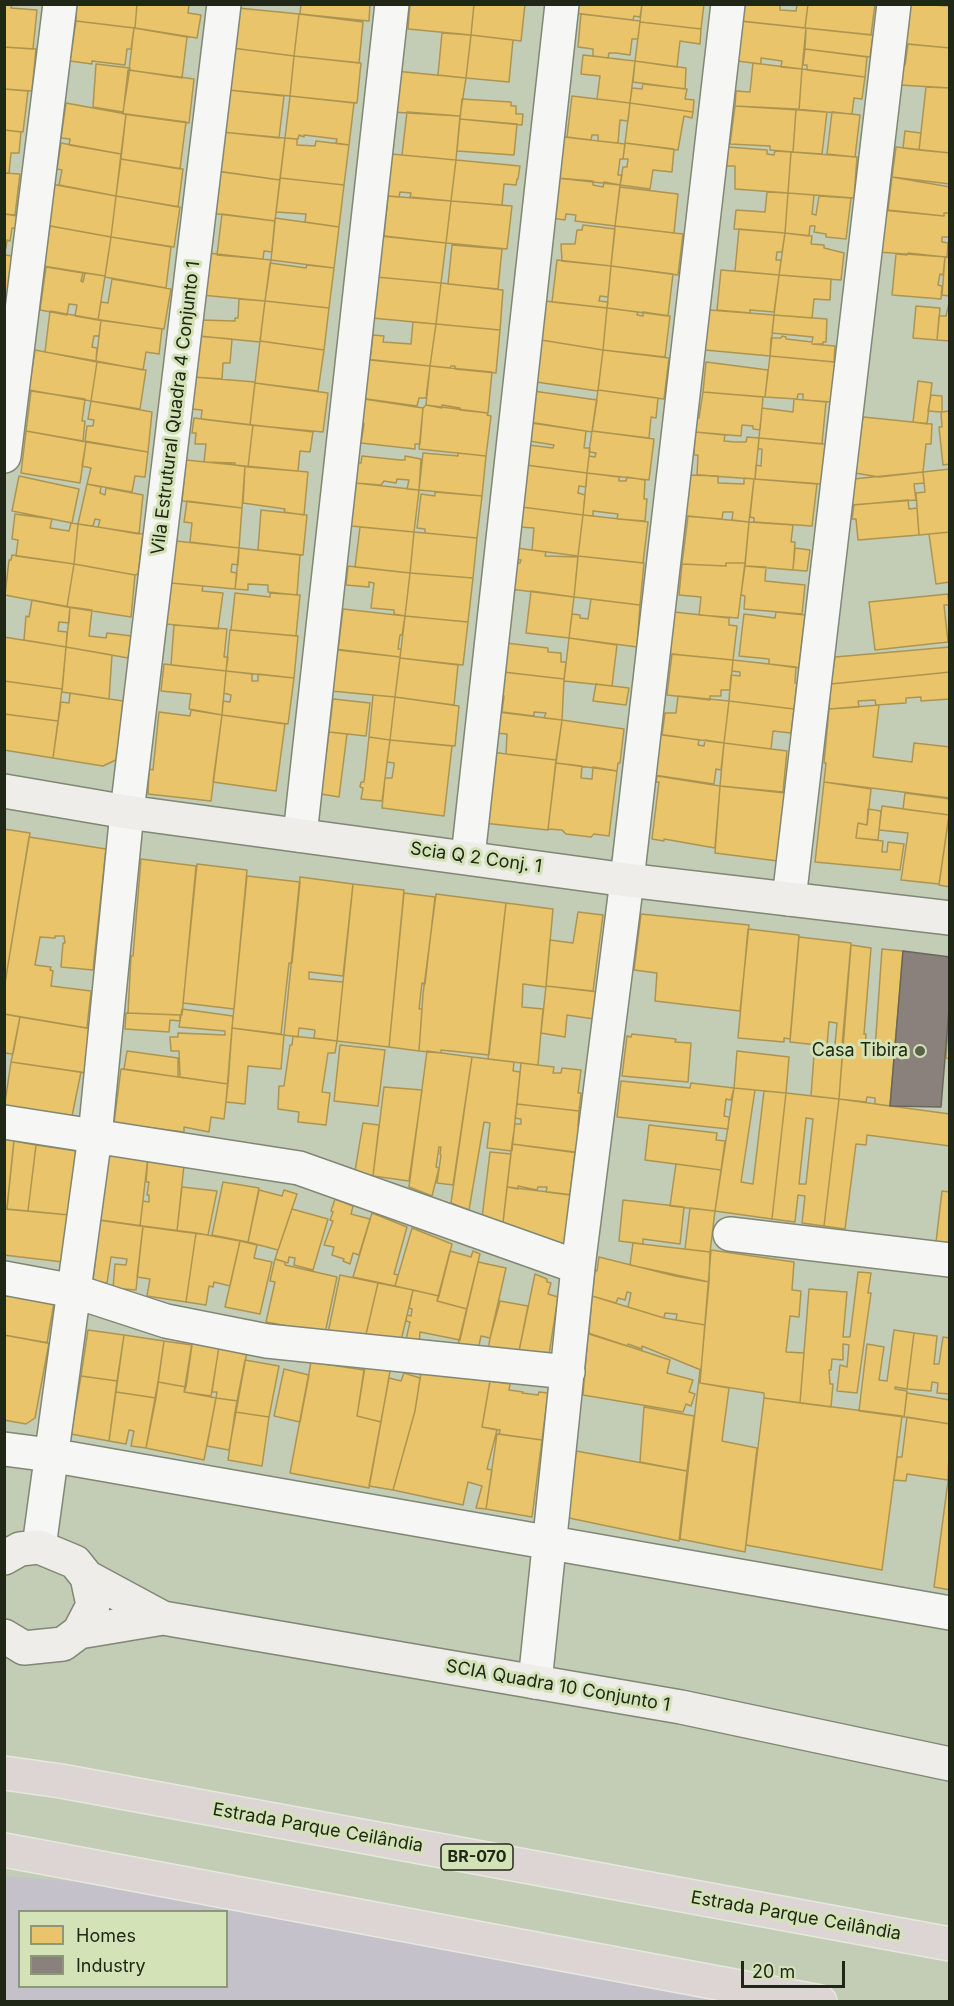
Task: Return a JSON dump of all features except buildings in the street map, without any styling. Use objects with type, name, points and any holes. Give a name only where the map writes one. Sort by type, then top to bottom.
[{"type":"highway","name":"Estrada Parque Ceilândia","points":[[4,1773],[72,1783],[950,1944]]},
{"type":"highway","points":[[4,1850],[820,2001]]},
{"type":"street","points":[[4,456],[60,4]]},
{"type":"street","name":"Vila Estrutural Quadra 4 Conjunto 1","points":[[39,1547],[95,1136],[127,812],[224,4]]},
{"type":"street","points":[[300,836],[392,4]]},
{"type":"street","points":[[468,857],[562,4]]},
{"type":"street","points":[[535,1682],[578,1267],[627,880],[728,4]]},
{"type":"street","points":[[789,898],[894,4]]},
{"type":"street","name":"Scia Q 2 Conj. 1","points":[[4,791],[127,812],[627,880],[950,918]]},
{"type":"street","points":[[4,1122],[299,1168],[578,1267]]},
{"type":"street","points":[[730,1234],[950,1260]]},
{"type":"street","points":[[4,1278],[74,1291],[166,1321],[267,1341],[568,1372]]},
{"type":"street","points":[[4,1449],[50,1455],[950,1613]]},
{"type":"street","points":[[4,1558],[20,1549],[39,1547]]},
{"type":"street","name":"SCIA Quadra 10 Conjunto 1","points":[[39,1547],[75,1562],[87,1577],[163,1618],[681,1707],[950,1764]]},
{"type":"street","points":[[79,1632],[93,1605],[87,1577]]},
{"type":"street","name":"SCIA Quadra 10 Conjunto 1","points":[[4,1636],[24,1648],[63,1644],[79,1632],[163,1618]]},
{"type":"shaded area","points":[[4,1876],[238,1894],[836,2001],[5,2001]]},
{"type":"place","name":"Casa Tibira","points":[[920,1051]]}]
